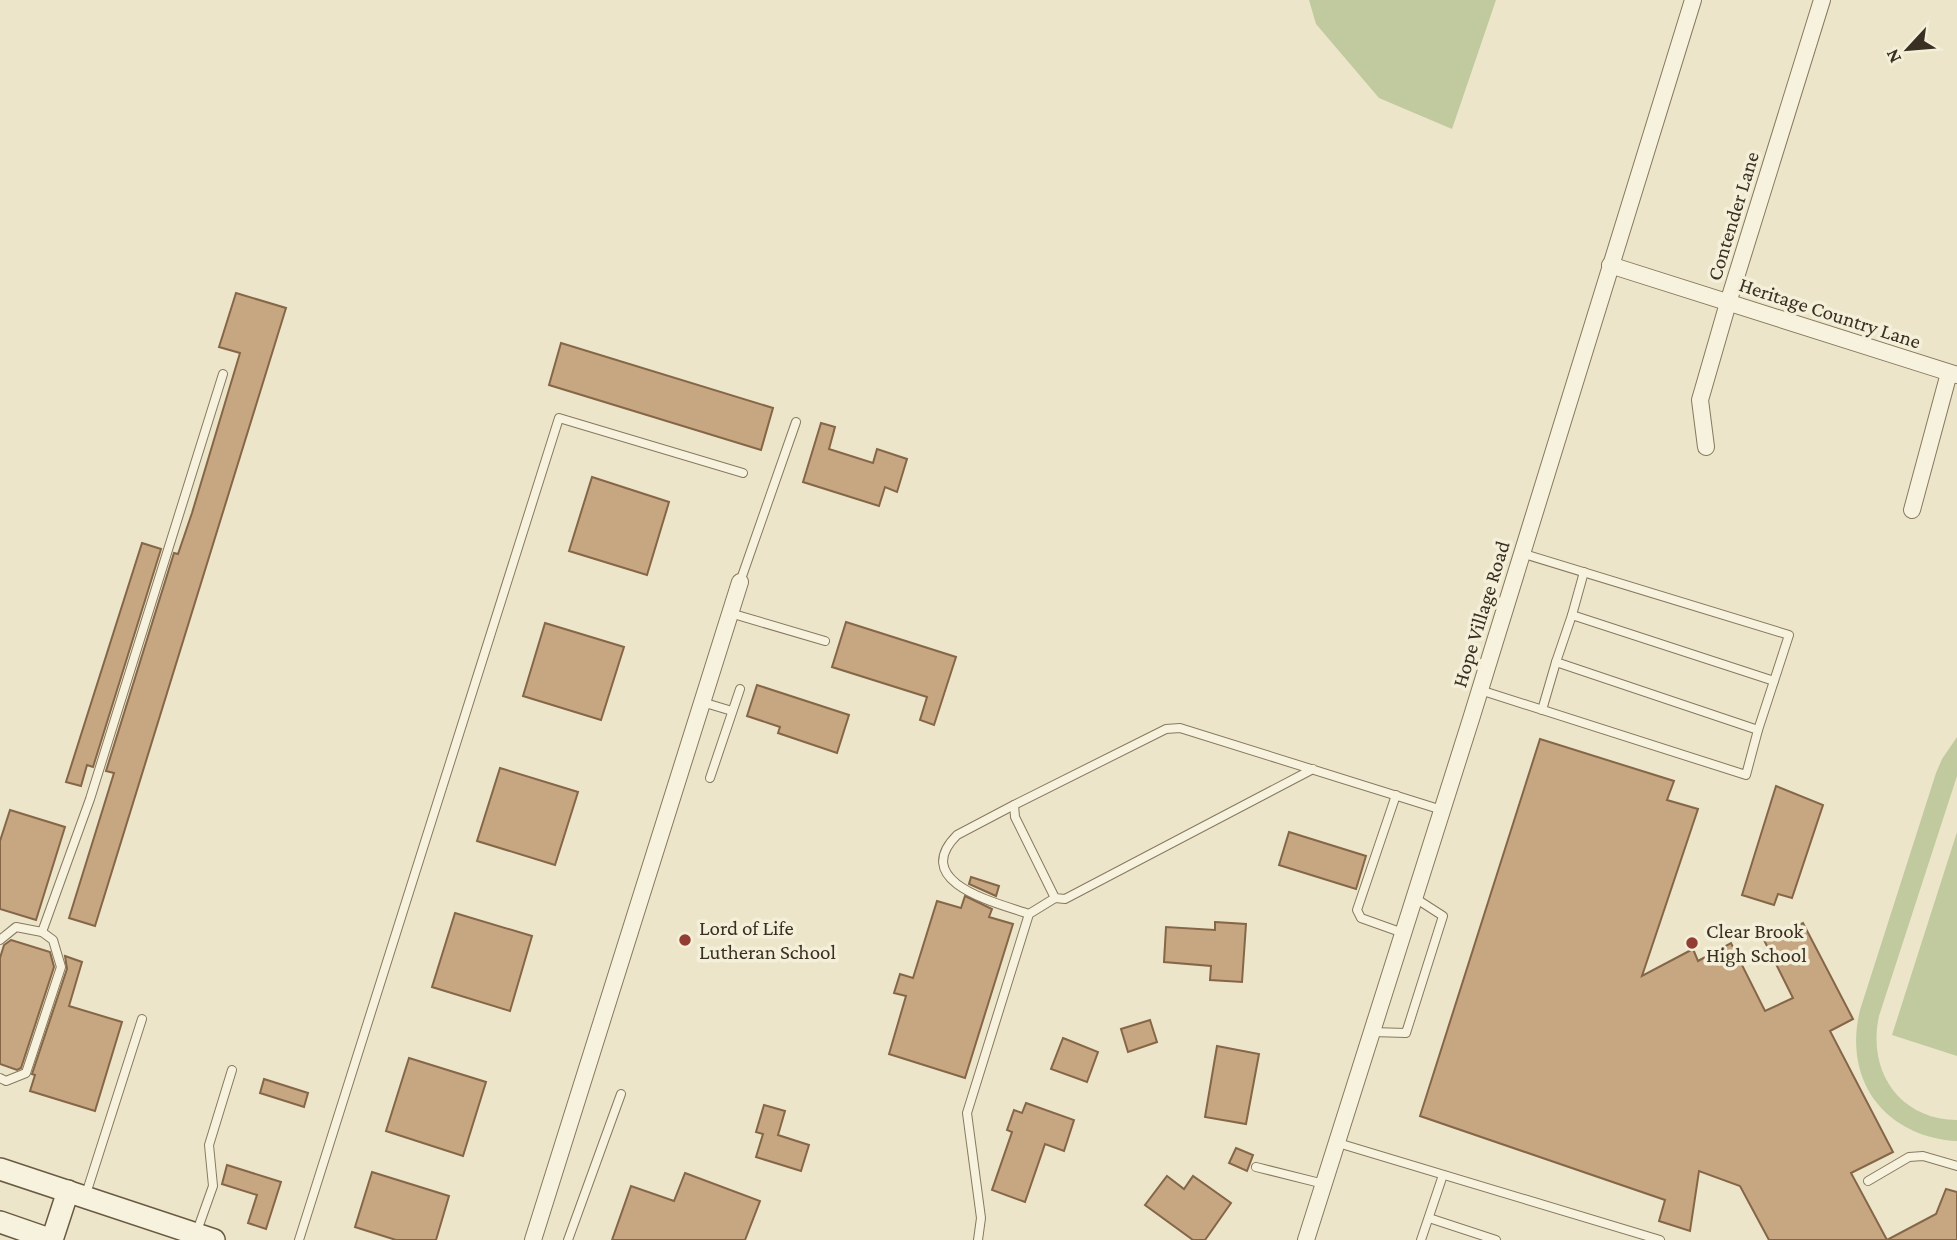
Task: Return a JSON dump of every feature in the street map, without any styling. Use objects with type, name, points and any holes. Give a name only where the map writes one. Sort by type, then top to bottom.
[{"type":"main road","points":[[0,1169],[205,1237]]},
{"type":"main road","points":[[0,1222],[52,1240],[77,1194]]},
{"type":"street","name":"Hope Village Road","points":[[1306,1240],[1443,810],[1693,0]]},
{"type":"street","name":"Contender Lane","points":[[1706,447],[1700,400],[1822,0]]},
{"type":"street","name":"Heritage Country Lane","points":[[1610,265],[1953,374]]},
{"type":"street","points":[[1912,510],[1953,374]]},
{"type":"street","points":[[533,1240],[740,582]]},
{"type":"lane","points":[[42,932],[90,799],[223,374]]},
{"type":"lane","points":[[299,1240],[559,418],[743,472]]},
{"type":"lane","points":[[740,582],[796,422]]},
{"type":"lane","points":[[1480,690],[1746,775],[1788,635],[1521,553]]},
{"type":"lane","points":[[1542,710],[1584,572]]},
{"type":"lane","points":[[730,613],[825,641]]},
{"type":"lane","points":[[1572,615],[1774,681]]},
{"type":"lane","points":[[1556,662],[1758,730]]},
{"type":"lane","points":[[710,778],[740,689]]},
{"type":"lane","points":[[702,702],[732,711]]},
{"type":"lane","points":[[1029,914],[965,891],[954,884],[944,864],[950,842],[957,835],[1014,805],[1166,729],[1180,728],[1443,810]]},
{"type":"lane","points":[[978,1240],[981,1218],[967,1113],[1029,914],[1055,898],[1065,899],[1313,769]]},
{"type":"lane","points":[[1396,795],[1357,910],[1361,918],[1404,933]]},
{"type":"lane","points":[[1014,805],[1015,817],[1055,898]]},
{"type":"lane","points":[[1372,1032],[1406,1033],[1443,916],[1415,898]]},
{"type":"lane","points":[[0,940],[16,927],[42,932],[53,940],[61,967],[26,1073],[6,1080],[0,1078]]},
{"type":"lane","points":[[77,1194],[142,1018]]},
{"type":"lane","points":[[205,1237],[214,1178],[209,1144],[232,1070]]},
{"type":"lane","points":[[568,1240],[621,1094]]},
{"type":"lane","points":[[1338,1143],[1660,1240]]},
{"type":"lane","points":[[1868,1181],[1909,1157],[1923,1156],[1957,1166]]},
{"type":"lane","points":[[1256,1167],[1324,1184]]},
{"type":"lane","points":[[1422,1240],[1443,1175]]},
{"type":"lane","points":[[1429,1218],[1496,1240]]},
{"type":"lane","points":[[1625,1240],[1629,1230]]},
{"type":"green space","points":[[1309,0],[1496,0],[1452,129],[1379,98],[1316,24]]},
{"type":"green space","points":[[1957,737],[1957,776],[1879,1016],[1877,1036],[1883,1073],[1892,1088],[1904,1101],[1919,1111],[1937,1118],[1957,1120],[1955,1141],[1907,1128],[1889,1115],[1874,1099],[1864,1080],[1858,1059],[1856,1035],[1860,1010],[1936,773]]},
{"type":"green space","points":[[1957,832],[1957,1056],[1892,1035]]},
{"type":"building","points":[[236,293],[286,308],[95,926],[69,918],[114,773],[106,771],[174,553],[178,554],[192,513],[240,353],[219,347]]},
{"type":"building","points":[[561,343],[773,408],[761,450],[549,385]]},
{"type":"building","points":[[821,423],[835,427],[829,449],[873,463],[877,449],[907,459],[897,492],[885,487],[879,506],[803,482]]},
{"type":"building","points":[[592,477],[669,502],[647,575],[569,551]]},
{"type":"building","points":[[142,543],[161,549],[93,767],[87,765],[81,786],[66,782]]},
{"type":"building","points":[[846,622],[956,657],[934,725],[920,720],[927,697],[832,667]]},
{"type":"building","points":[[545,623],[624,647],[601,720],[523,696]]},
{"type":"building","points":[[757,685],[849,715],[837,753],[778,733],[780,727],[747,716]]},
{"type":"building","points":[[1540,739],[1674,781],[1667,800],[1698,809],[1642,976],[1693,949],[1698,961],[1731,943],[1765,1011],[1793,998],[1764,940],[1803,923],[1853,1019],[1830,1031],[1893,1152],[1851,1173],[1887,1240],[1769,1240],[1740,1186],[1699,1171],[1690,1231],[1659,1221],[1665,1200],[1420,1116]]},
{"type":"building","points":[[500,768],[578,792],[555,865],[477,841]]},
{"type":"building","points":[[1776,786],[1823,805],[1792,898],[1778,894],[1774,905],[1742,895]]},
{"type":"building","points":[[10,810],[65,827],[36,920],[0,909],[0,841]]},
{"type":"building","points":[[1289,832],[1366,856],[1356,889],[1279,865]]},
{"type":"building","points":[[971,877],[999,886],[996,896],[969,884]]},
{"type":"building","points":[[965,896],[992,909],[989,917],[1013,924],[965,1078],[889,1054],[906,996],[894,993],[900,974],[913,978],[937,901],[961,908]]},
{"type":"building","points":[[455,913],[532,936],[510,1011],[432,987]]},
{"type":"building","points":[[1215,922],[1246,924],[1242,982],[1210,980],[1211,966],[1164,962],[1166,927],[1215,930]]},
{"type":"building","points":[[11,940],[50,952],[54,967],[21,1068],[17,1070],[0,1064],[0,958],[4,945]]},
{"type":"building","points":[[65,956],[82,962],[69,1006],[122,1022],[95,1111],[30,1091],[35,1075],[32,1074],[67,969]]},
{"type":"building","points":[[1150,1020],[1157,1042],[1128,1052],[1121,1029]]},
{"type":"building","points":[[1063,1038],[1098,1052],[1087,1082],[1051,1069]]},
{"type":"building","points":[[1217,1046],[1259,1054],[1246,1124],[1205,1117]]},
{"type":"building","points":[[409,1058],[486,1082],[463,1156],[386,1131]]},
{"type":"building","points":[[264,1079],[308,1093],[304,1107],[260,1093]]},
{"type":"building","points":[[1026,1103],[1074,1120],[1064,1151],[1045,1144],[1025,1202],[992,1190],[1012,1132],[1007,1130],[1014,1110],[1022,1113]]},
{"type":"building","points":[[764,1105],[785,1111],[778,1135],[809,1145],[801,1171],[756,1157],[763,1134],[756,1132]]},
{"type":"building","points":[[1236,1148],[1253,1155],[1247,1171],[1229,1163]]},
{"type":"building","points":[[227,1165],[281,1182],[266,1229],[248,1223],[257,1195],[222,1184]]},
{"type":"building","points":[[372,1172],[449,1196],[436,1240],[396,1240],[355,1227]]},
{"type":"building","points":[[685,1173],[760,1201],[745,1240],[612,1240],[631,1186],[674,1201]]},
{"type":"building","points":[[1167,1176],[1184,1189],[1193,1176],[1231,1203],[1205,1240],[1193,1240],[1145,1205]]},
{"type":"building","points":[[1946,1189],[1957,1192],[1957,1240],[1887,1240],[1936,1214]]},
{"type":"place","name":"Lord of Life Lutheran School","points":[[685,940]]},
{"type":"place","name":"Clear Brook High School","points":[[1692,943]]}]
